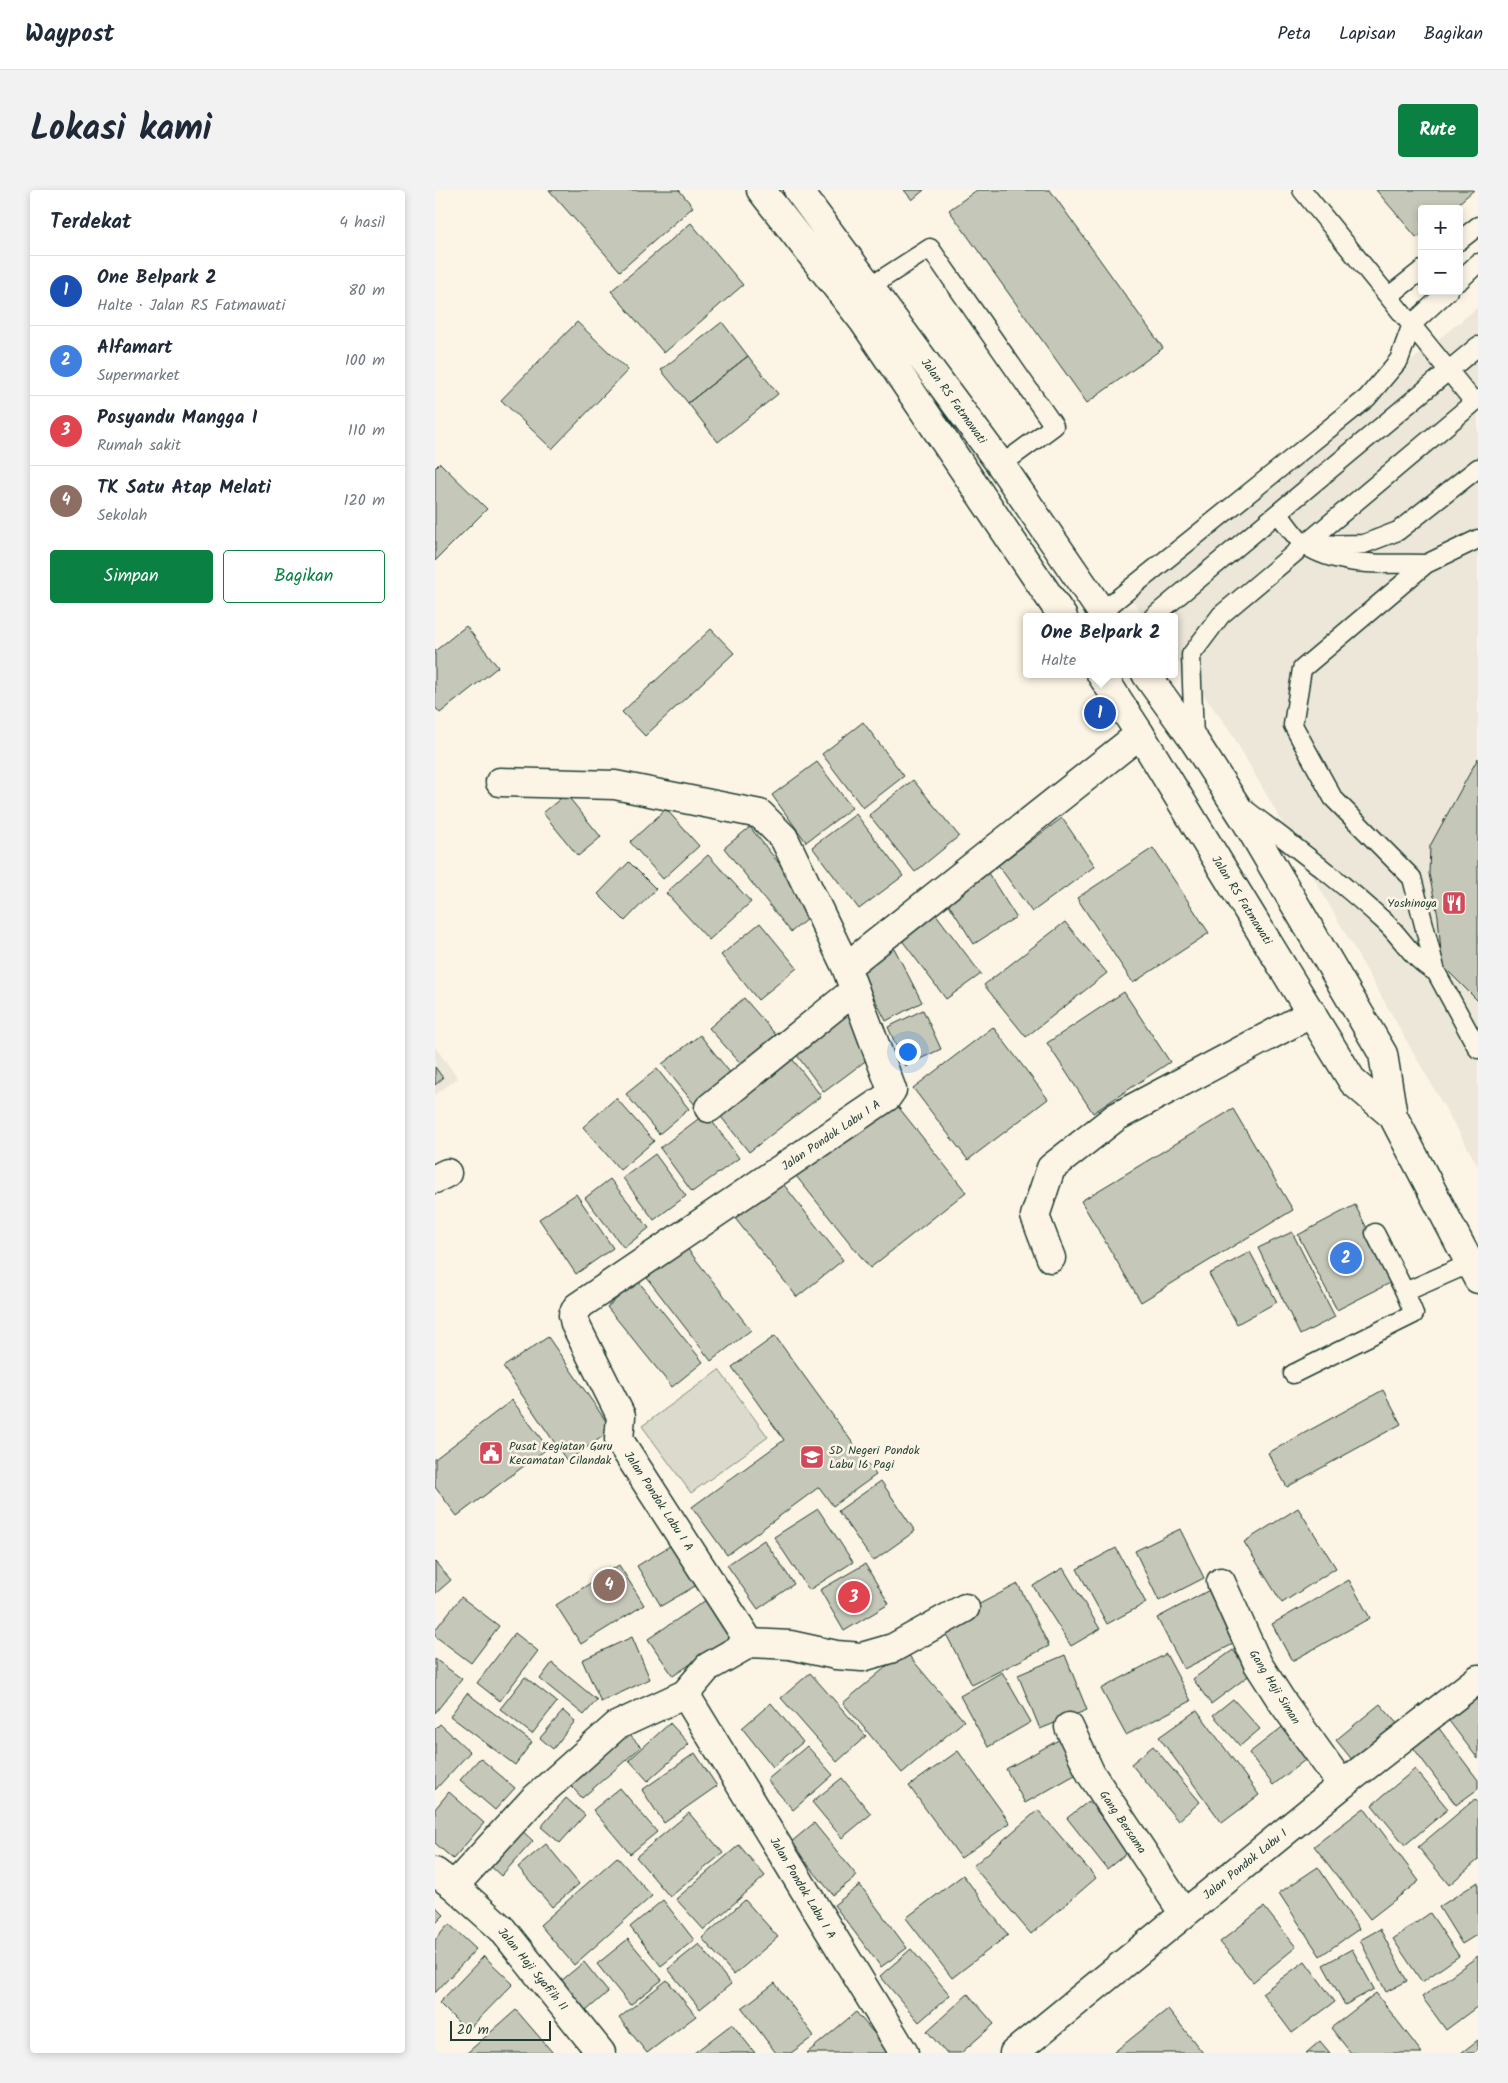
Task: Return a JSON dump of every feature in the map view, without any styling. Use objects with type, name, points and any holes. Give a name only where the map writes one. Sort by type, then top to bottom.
[{"type":"street","points":[[761,190],[864,322],[1060,613]]},
{"type":"street","name":"Jalan RS Fatmawati","points":[[798,190],[871,286],[1001,465],[1102,613]]},
{"type":"street","name":"Jalan RS Fatmawati","points":[[1104,678],[1140,734],[1353,1082],[1393,1116]]},
{"type":"street","name":"Jalan RS Fatmawati","points":[[1149,678],[1195,742],[1232,800],[1383,1054],[1393,1116],[1474,1271]]},
{"type":"street","points":[[709,1108],[850,978],[1140,734]]},
{"type":"street","points":[[500,782],[615,785],[760,814],[784,838],[850,978]]},
{"type":"street","name":"Jalan Pondok Labu I A","points":[[750,1643],[619,1440],[621,1416],[575,1324],[573,1315],[577,1307],[887,1097],[892,1090],[890,1083],[850,978]]},
{"type":"street","points":[[1051,1258],[1035,1216],[1051,1168],[1116,1117],[1312,1013]]},
{"type":"street","name":"Gang Haji Siman","points":[[1221,1582],[1258,1664],[1281,1700],[1342,1784]]},
{"type":"street","points":[[445,1879],[616,1726],[685,1694],[708,1668],[750,1643],[790,1644],[836,1655],[862,1657],[893,1648],[965,1608]]},
{"type":"street","name":"Jalan Pondok Labu I","points":[[1014,2053],[1342,1784],[1478,1679]]},
{"type":"street","name":"Jalan Pondok Labu I A","points":[[685,1694],[904,2053]]},
{"type":"street","name":"Gang Bersama","points":[[1069,1727],[1091,1774],[1184,1914]]},
{"type":"street","name":"Jalan Haji Syafi'ih II","points":[[445,1879],[502,1929],[601,2053]]},
{"type":"lane","points":[[1195,742],[1191,655],[1221,615],[1476,401],[1449,371],[1302,190]]},
{"type":"lane","points":[[1463,237],[1478,226]]},
{"type":"lane","points":[[871,286],[930,248],[1054,426],[1001,465]]},
{"type":"lane","points":[[1463,277],[1478,264]]},
{"type":"lane","points":[[1389,296],[1418,273]]},
{"type":"lane","points":[[1104,613],[1367,398],[1399,360],[1412,324],[1444,295]]},
{"type":"lane","points":[[1158,613],[1478,346]]},
{"type":"lane","points":[[1305,545],[1364,544],[1398,532],[1478,468]]},
{"type":"lane","points":[[1278,513],[1305,545],[1341,559],[1365,562],[1426,564]]},
{"type":"lane","points":[[1478,539],[1426,564],[1302,669],[1293,726],[1333,798],[1412,878],[1436,972],[1478,1049]]},
{"type":"lane","points":[[1232,800],[1321,868],[1386,922],[1422,964],[1436,972]]},
{"type":"lane","points":[[1293,1374],[1415,1314],[1375,1233]]},
{"type":"lane","points":[[1405,1292],[1474,1271]]},
{"type":"shaded area","points":[[1478,307],[1478,1166],[1229,729],[1178,661],[1178,613],[1142,613],[1126,592]]},
{"type":"shaded area","points":[[435,1047],[458,1078],[435,1095]]},
{"type":"shaded area","points":[[719,1370],[768,1437],[691,1493],[642,1426]]},
{"type":"building","points":[[549,190],[679,190],[693,207],[620,271]]},
{"type":"building","points":[[904,190],[924,190],[912,200]]},
{"type":"building","points":[[977,190],[1050,190],[1163,348],[1087,403],[949,210]]},
{"type":"building","points":[[1376,190],[1474,190],[1457,205],[1418,205],[1417,238]]},
{"type":"building","points":[[691,223],[743,285],[664,353],[611,291]]},
{"type":"building","points":[[577,322],[628,370],[552,449],[501,400]]},
{"type":"building","points":[[722,322],[748,356],[688,403],[661,370]]},
{"type":"building","points":[[748,356],[778,394],[718,442],[688,403]]},
{"type":"building","points":[[440,463],[487,509],[435,561],[435,468]]},
{"type":"building","points":[[466,626],[498,667],[440,713],[435,707],[435,651]]},
{"type":"building","points":[[711,629],[734,653],[645,736],[622,712]]},
{"type":"building","points":[[863,722],[904,776],[863,808],[822,754]]},
{"type":"building","points":[[1478,758],[1478,1001],[1442,965],[1438,916],[1429,874],[1430,846]]},
{"type":"building","points":[[817,762],[852,808],[806,842],[772,795]]},
{"type":"building","points":[[913,780],[959,836],[915,872],[869,815]]},
{"type":"building","points":[[566,794],[601,837],[578,856],[543,813]]},
{"type":"building","points":[[666,809],[699,846],[663,879],[630,842]]},
{"type":"building","points":[[856,814],[903,876],[859,909],[812,847]]},
{"type":"building","points":[[1062,818],[1095,866],[1032,912],[998,865]]},
{"type":"building","points":[[750,827],[817,911],[791,932],[724,848]]},
{"type":"building","points":[[1153,848],[1209,933],[1133,983],[1077,898]]},
{"type":"building","points":[[708,855],[751,902],[709,940],[666,893]]},
{"type":"building","points":[[629,862],[656,889],[625,921],[598,894]]},
{"type":"building","points":[[988,873],[1016,917],[974,944],[946,900]]},
{"type":"building","points":[[932,909],[981,974],[946,999],[898,935]]},
{"type":"building","points":[[1065,922],[1107,973],[1026,1037],[984,985]]},
{"type":"building","points":[[760,923],[797,968],[758,1000],[721,955]]},
{"type":"building","points":[[894,948],[922,1002],[886,1021],[858,966]]},
{"type":"building","points":[[1124,992],[1170,1062],[1093,1113],[1047,1043]]},
{"type":"building","points":[[744,998],[776,1035],[742,1065],[709,1028]]},
{"type":"building","points":[[923,1010],[941,1049],[905,1066],[888,1027]]},
{"type":"building","points":[[846,1012],[876,1053],[824,1092],[793,1050]]},
{"type":"building","points":[[993,1027],[1048,1099],[968,1160],[913,1088]]},
{"type":"building","points":[[700,1035],[732,1075],[695,1105],[662,1064]]},
{"type":"building","points":[[786,1051],[821,1096],[749,1152],[714,1108]]},
{"type":"building","points":[[435,1067],[443,1078],[435,1085]]},
{"type":"building","points":[[657,1069],[689,1109],[659,1134],[626,1094]]},
{"type":"building","points":[[616,1098],[654,1141],[620,1170],[583,1127]]},
{"type":"building","points":[[892,1099],[966,1192],[870,1268],[796,1176]]},
{"type":"building","points":[[1233,1109],[1293,1210],[1141,1302],[1081,1201]]},
{"type":"building","points":[[706,1113],[739,1158],[692,1192],[660,1148]]},
{"type":"building","points":[[655,1154],[686,1196],[654,1220],[623,1178]]},
{"type":"building","points":[[610,1179],[649,1228],[624,1248],[585,1198]]},
{"type":"building","points":[[780,1180],[843,1260],[797,1297],[734,1217]]},
{"type":"building","points":[[576,1194],[613,1248],[576,1274],[539,1219]]},
{"type":"building","points":[[1355,1205],[1394,1281],[1337,1310],[1298,1235]]},
{"type":"building","points":[[1292,1232],[1335,1317],[1300,1335],[1258,1248]]},
{"type":"building","points":[[686,1247],[751,1330],[711,1361],[647,1278]]},
{"type":"building","points":[[1250,1252],[1277,1302],[1237,1324],[1209,1274]]},
{"type":"building","points":[[638,1281],[703,1362],[672,1387],[607,1307]]},
{"type":"building","name":"SD Negeri Pondok Labu 16 Pagi","points":[[775,1336],[876,1475],[833,1506],[819,1487],[727,1555],[692,1507],[784,1440],[732,1367]]},
{"type":"building","points":[[548,1337],[612,1430],[567,1461],[503,1367]]},
{"type":"building","points":[[1383,1390],[1401,1424],[1287,1487],[1268,1453]]},
{"type":"building","name":"Pusat Kegiatan Guru Kecamatan Cilandak","points":[[512,1400],[548,1448],[457,1516],[435,1487],[435,1459]]},
{"type":"building","points":[[881,1481],[915,1531],[873,1561],[838,1511]]},
{"type":"building","points":[[1298,1508],[1336,1568],[1282,1603],[1244,1542]]},
{"type":"building","points":[[818,1509],[853,1562],[809,1590],[774,1537]]},
{"type":"building","points":[[1180,1529],[1204,1578],[1159,1601],[1135,1551]]},
{"type":"building","points":[[764,1540],[794,1584],[758,1609],[727,1565]]},
{"type":"building","points":[[673,1544],[697,1585],[661,1606],[637,1566]]},
{"type":"building","points":[[1116,1548],[1146,1603],[1107,1624],[1077,1569]]},
{"type":"building","points":[[435,1562],[451,1580],[435,1594]]},
{"type":"building","points":[[865,1564],[889,1604],[844,1631],[820,1590]]},
{"type":"building","points":[[619,1565],[644,1605],[581,1644],[556,1605]]},
{"type":"building","points":[[1063,1568],[1100,1629],[1071,1646],[1033,1586]]},
{"type":"building","points":[[1349,1580],[1370,1618],[1292,1661],[1272,1624]]},
{"type":"building","points":[[1018,1584],[1049,1646],[972,1685],[941,1624]]},
{"type":"building","points":[[1215,1587],[1243,1639],[1184,1669],[1157,1618]]},
{"type":"building","points":[[712,1596],[736,1633],[673,1676],[648,1639]]},
{"type":"building","points":[[461,1597],[499,1626],[471,1663],[435,1636],[435,1630]]},
{"type":"building","points":[[515,1633],[538,1651],[500,1701],[477,1683]]},
{"type":"building","points":[[632,1637],[650,1679],[601,1702],[582,1660]]},
{"type":"building","points":[[1233,1650],[1251,1674],[1211,1704],[1193,1679]]},
{"type":"building","points":[[905,1651],[964,1721],[902,1773],[843,1703]]},
{"type":"building","points":[[1166,1654],[1191,1701],[1126,1735],[1101,1689]]},
{"type":"building","points":[[1065,1655],[1087,1710],[1040,1729],[1018,1675]]},
{"type":"building","points":[[435,1659],[462,1679],[435,1713]]},
{"type":"building","points":[[552,1663],[597,1700],[584,1715],[540,1679]]},
{"type":"building","points":[[1002,1672],[1031,1722],[988,1747],[960,1696]]},
{"type":"building","points":[[810,1673],[866,1736],[837,1762],[781,1698]]},
{"type":"building","points":[[525,1677],[557,1702],[532,1734],[500,1709]]},
{"type":"building","points":[[1478,1686],[1478,1759],[1443,1713]]},
{"type":"building","points":[[467,1693],[532,1742],[515,1765],[450,1716]]},
{"type":"building","points":[[1233,1699],[1260,1729],[1240,1746],[1213,1715]]},
{"type":"building","points":[[771,1703],[803,1742],[773,1767],[742,1728]]},
{"type":"building","points":[[1380,1704],[1399,1726],[1354,1762],[1336,1740]]},
{"type":"building","points":[[1197,1710],[1259,1795],[1222,1823],[1159,1737]]},
{"type":"building","points":[[563,1711],[575,1721],[553,1749],[540,1738]]},
{"type":"building","points":[[1432,1719],[1478,1780],[1478,1789],[1456,1805],[1406,1738]]},
{"type":"building","points":[[1290,1721],[1314,1753],[1273,1785],[1249,1753]]},
{"type":"building","points":[[670,1723],[689,1744],[648,1781],[629,1760]]},
{"type":"building","points":[[440,1724],[470,1752],[435,1790],[435,1729]]},
{"type":"building","points":[[623,1728],[641,1747],[582,1798],[565,1779]]},
{"type":"building","points":[[1064,1737],[1082,1771],[1025,1803],[1006,1769]]},
{"type":"building","points":[[807,1746],[833,1775],[793,1810],[767,1780]]},
{"type":"building","points":[[1153,1746],[1200,1802],[1178,1821],[1131,1764]]},
{"type":"building","points":[[958,1751],[1010,1823],[961,1858],[909,1786]]},
{"type":"building","points":[[695,1753],[717,1786],[664,1823],[642,1790]]},
{"type":"building","points":[[480,1758],[515,1788],[495,1810],[460,1780]]},
{"type":"building","points":[[1415,1769],[1448,1809],[1405,1845],[1372,1805]]},
{"type":"building","points":[[842,1778],[871,1814],[842,1838],[812,1802]]},
{"type":"building","points":[[620,1788],[657,1832],[630,1854],[593,1810]]},
{"type":"building","points":[[449,1792],[484,1823],[453,1859],[435,1843],[435,1809]]},
{"type":"building","points":[[566,1798],[585,1815],[560,1843],[541,1827]]},
{"type":"building","points":[[1475,1799],[1478,1803],[1478,1860],[1449,1885],[1418,1847]]},
{"type":"building","points":[[1089,1801],[1128,1852],[1107,1869],[1067,1818]]},
{"type":"building","points":[[1364,1808],[1419,1881],[1370,1919],[1314,1846]]},
{"type":"building","points":[[1038,1810],[1096,1878],[1031,1934],[973,1866]]},
{"type":"building","points":[[689,1813],[723,1853],[670,1897],[636,1857]]},
{"type":"building","points":[[814,1823],[857,1876],[833,1895],[790,1843]]},
{"type":"building","points":[[515,1824],[533,1841],[501,1876],[483,1859]]},
{"type":"building","points":[[546,1844],[579,1884],[552,1907],[518,1867]]},
{"type":"building","points":[[739,1845],[765,1876],[704,1930],[676,1899]]},
{"type":"building","points":[[617,1857],[652,1896],[574,1965],[540,1925]]},
{"type":"building","points":[[1318,1867],[1359,1929],[1320,1956],[1279,1893]]},
{"type":"building","points":[[963,1875],[1008,1935],[952,1978],[906,1918]]},
{"type":"building","points":[[1478,1882],[1478,1934],[1462,1944],[1439,1907]]},
{"type":"building","points":[[860,1885],[907,1948],[881,1967],[834,1905]]},
{"type":"building","points":[[663,1900],[694,1940],[661,1966],[630,1927]]},
{"type":"building","points":[[745,1900],[778,1937],[734,1975],[702,1938]]},
{"type":"building","points":[[435,1906],[444,1915],[435,1924]]},
{"type":"building","points":[[1264,1907],[1296,1947],[1253,1982],[1220,1942]]},
{"type":"building","points":[[1430,1913],[1459,1956],[1422,1982],[1393,1939]]},
{"type":"building","points":[[449,1924],[476,1949],[435,1993],[435,1940]]},
{"type":"building","points":[[1380,1929],[1407,1981],[1386,1992],[1360,1940]]},
{"type":"building","points":[[628,1939],[662,1980],[630,2005],[597,1964]]},
{"type":"building","points":[[699,1944],[731,1984],[700,2009],[668,1969]]},
{"type":"building","points":[[911,1949],[950,1995],[919,2022],[880,1976]]},
{"type":"building","points":[[1352,1949],[1374,1989],[1345,2005],[1323,1965]]},
{"type":"building","points":[[484,1956],[513,1984],[467,2031],[439,2003]]},
{"type":"building","points":[[1478,1956],[1478,2006],[1446,2030],[1422,1997]]},
{"type":"building","points":[[1305,1961],[1335,2002],[1292,2033],[1262,1993]]},
{"type":"building","points":[[584,1962],[608,1992],[586,2011],[561,1981]]},
{"type":"building","points":[[667,1980],[696,2016],[647,2053],[619,2018]]},
{"type":"building","points":[[775,1983],[814,2036],[791,2053],[776,2053],[742,2008]]},
{"type":"building","points":[[1376,1993],[1422,2053],[1351,2053],[1331,2028]]},
{"type":"building","points":[[968,1994],[994,2024],[961,2053],[946,2053],[927,2031]]},
{"type":"building","points":[[1168,2009],[1203,2053],[1113,2053]]},
{"type":"building","points":[[516,2010],[553,2053],[467,2053]]},
{"type":"building","points":[[856,2012],[891,2053],[807,2053]]},
{"type":"building","points":[[732,2024],[755,2053],[694,2053]]},
{"type":"building","points":[[1478,2040],[1478,2053],[1461,2053]]},
{"type":"building","points":[[1320,2041],[1330,2053],[1306,2053]]},
{"type":"place","name":"One Belpark 2","points":[[1100,713]]},
{"type":"place","name":"Yoshinoya","points":[[1454,903]]},
{"type":"place","name":"Alfamart","points":[[1346,1258]]},
{"type":"place","name":"Pusat Kegiatan Guru Kecamatan Cilandak","points":[[491,1453]]},
{"type":"place","name":"SD Negeri Pondok Labu 16 Pagi","points":[[812,1457]]},
{"type":"place","name":"TK Satu Atap Melati","points":[[609,1585]]},
{"type":"place","name":"Posyandu Mangga I","points":[[854,1597]]}]
